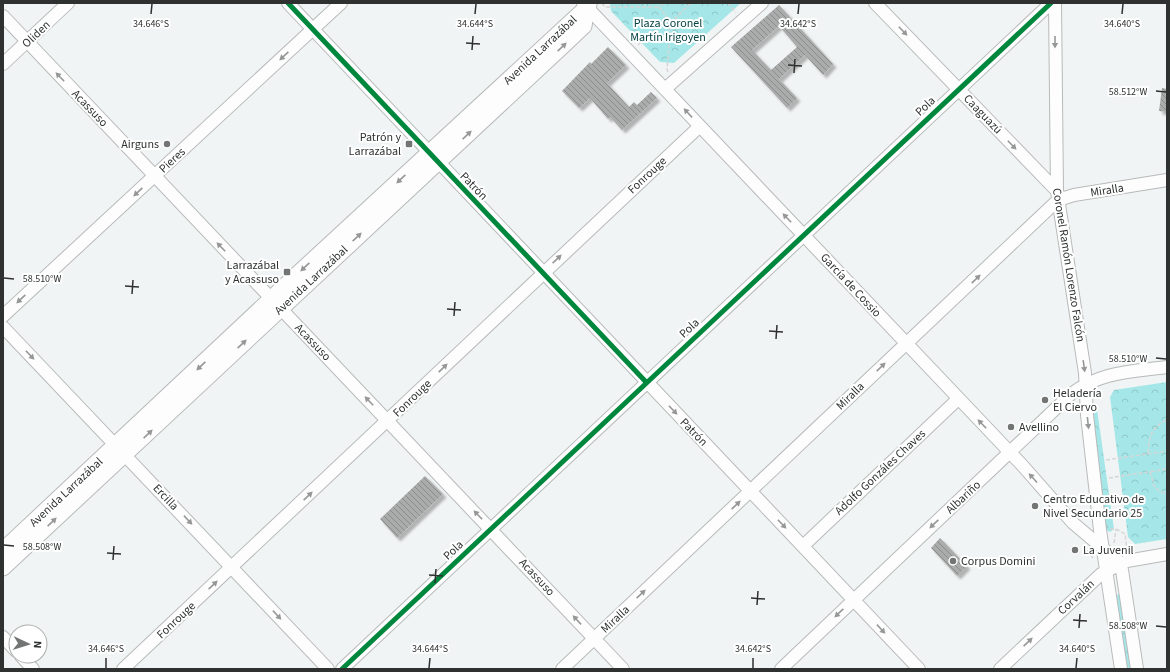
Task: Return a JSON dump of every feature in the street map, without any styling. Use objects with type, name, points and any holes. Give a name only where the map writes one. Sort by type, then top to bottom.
[{"type":"street","name":"Oliden","points":[[3,64],[68,3]]},
{"type":"street","name":"Patrón","points":[[288,3],[919,669]]},
{"type":"street","name":"Pieres","points":[[3,316],[341,3]]},
{"type":"street","points":[[665,89],[762,3]]},
{"type":"street","name":"Caaguazú","points":[[875,3],[1058,195]]},
{"type":"street","name":"Pola","points":[[342,669],[1051,3]]},
{"type":"street","name":"Coronel Ramón Lorenzo Falcón","points":[[1055,3],[1058,195],[1086,384],[1087,416],[1098,517],[1103,547],[1098,577],[1109,591],[1121,669]]},
{"type":"street","name":"García de Cossio","points":[[591,4],[665,89],[804,234],[1080,528],[1103,547],[1120,564]]},
{"type":"street","name":"Avenida Larrazábal","points":[[3,568],[121,450],[434,157],[591,4]]},
{"type":"street","name":"Acassuso","points":[[3,16],[155,176],[190,215],[277,303],[623,669]]},
{"type":"street","name":"Fonrouge","points":[[123,669],[543,272],[700,126]]},
{"type":"street","name":"Miralla","points":[[562,669],[887,361],[907,344],[1058,195],[1074,195],[1167,180]]},
{"type":"street","name":"Ercilla","points":[[3,327],[328,669]]},
{"type":"street","name":"Albariño","points":[[781,669],[1071,394],[1086,384],[1110,375],[1167,367]]},
{"type":"street","name":"Adolfo Gonzáles Chaves","points":[[803,546],[958,399]]},
{"type":"street","name":"Avenida Larrazábal","points":[[3,550],[121,450]]},
{"type":"street","points":[[1080,528],[1092,527],[1098,517]]},
{"type":"street","name":"Corvalán","points":[[1000,669],[1098,577],[1120,564],[1134,559],[1167,554]]},
{"type":"street","points":[[1120,564],[1137,669]]},
{"type":"street","points":[[1098,577],[1109,591]]},
{"type":"path","points":[[591,4],[605,7],[659,7],[664,3]]},
{"type":"path","points":[[675,80],[667,70],[671,22],[692,3]]},
{"type":"path","points":[[659,7],[671,22]]},
{"type":"path","points":[[1148,454],[1148,437],[1160,423],[1167,420]]},
{"type":"path","points":[[1106,460],[1167,451]]},
{"type":"path","points":[[1109,478],[1167,469]]},
{"type":"path","points":[[1150,472],[1155,488],[1167,495]]},
{"type":"path","points":[[1090,536],[1084,544],[1095,560],[1098,577]]},
{"type":"green space","name":"Plaza Coronel Martín Irigoyen","points":[[610,3],[741,3],[674,63],[660,62],[611,11]]},
{"type":"green space","points":[[1167,382],[1167,539],[1135,544],[1128,537],[1110,397],[1114,390]]},
{"type":"green space","points":[[1091,405],[1095,405],[1097,409],[1114,529],[1110,532],[1106,530]]},
{"type":"green space","points":[[1140,484],[1144,512],[1129,514],[1125,486]]},
{"type":"green space","points":[[1120,593],[1134,669],[1126,669],[1116,596]]},
{"type":"building","points":[[779,5],[833,64],[823,75],[805,55],[779,79],[797,98],[787,108],[731,47]],"holes":[[[779,26],[797,47],[771,70],[752,50]]]},
{"type":"building","points":[[608,47],[626,65],[607,83],[629,107],[634,102],[637,105],[651,92],[657,98],[622,130],[610,117],[608,119],[590,98],[579,108],[562,91],[590,62],[591,64]]},
{"type":"building","points":[[1162,88],[1167,89],[1167,112],[1159,111]]},
{"type":"building","points":[[425,476],[443,494],[397,538],[380,519]]},
{"type":"building","name":"Corpus Domini","points":[[940,538],[967,566],[957,576],[931,548]]},
{"type":"cycle path","points":[[288,3],[646,382]]},
{"type":"cycle path","points":[[342,669],[1051,3]]},
{"type":"place","name":"Airguns","points":[[167,144]]},
{"type":"place","name":"Patrón y Larrazábal","points":[[409,144]]},
{"type":"place","name":"Larrazábal y Acassuso","points":[[287,272]]},
{"type":"place","name":"Heladería El Ciervo","points":[[1045,400]]},
{"type":"place","name":"Avellino","points":[[1011,427]]},
{"type":"place","name":"Centro Educativo de Nivel Secundario 25","points":[[1035,506]]},
{"type":"place","name":"La Juvenil","points":[[1075,550]]},
{"type":"place","name":"Corpus Domini","points":[[953,561]]}]
